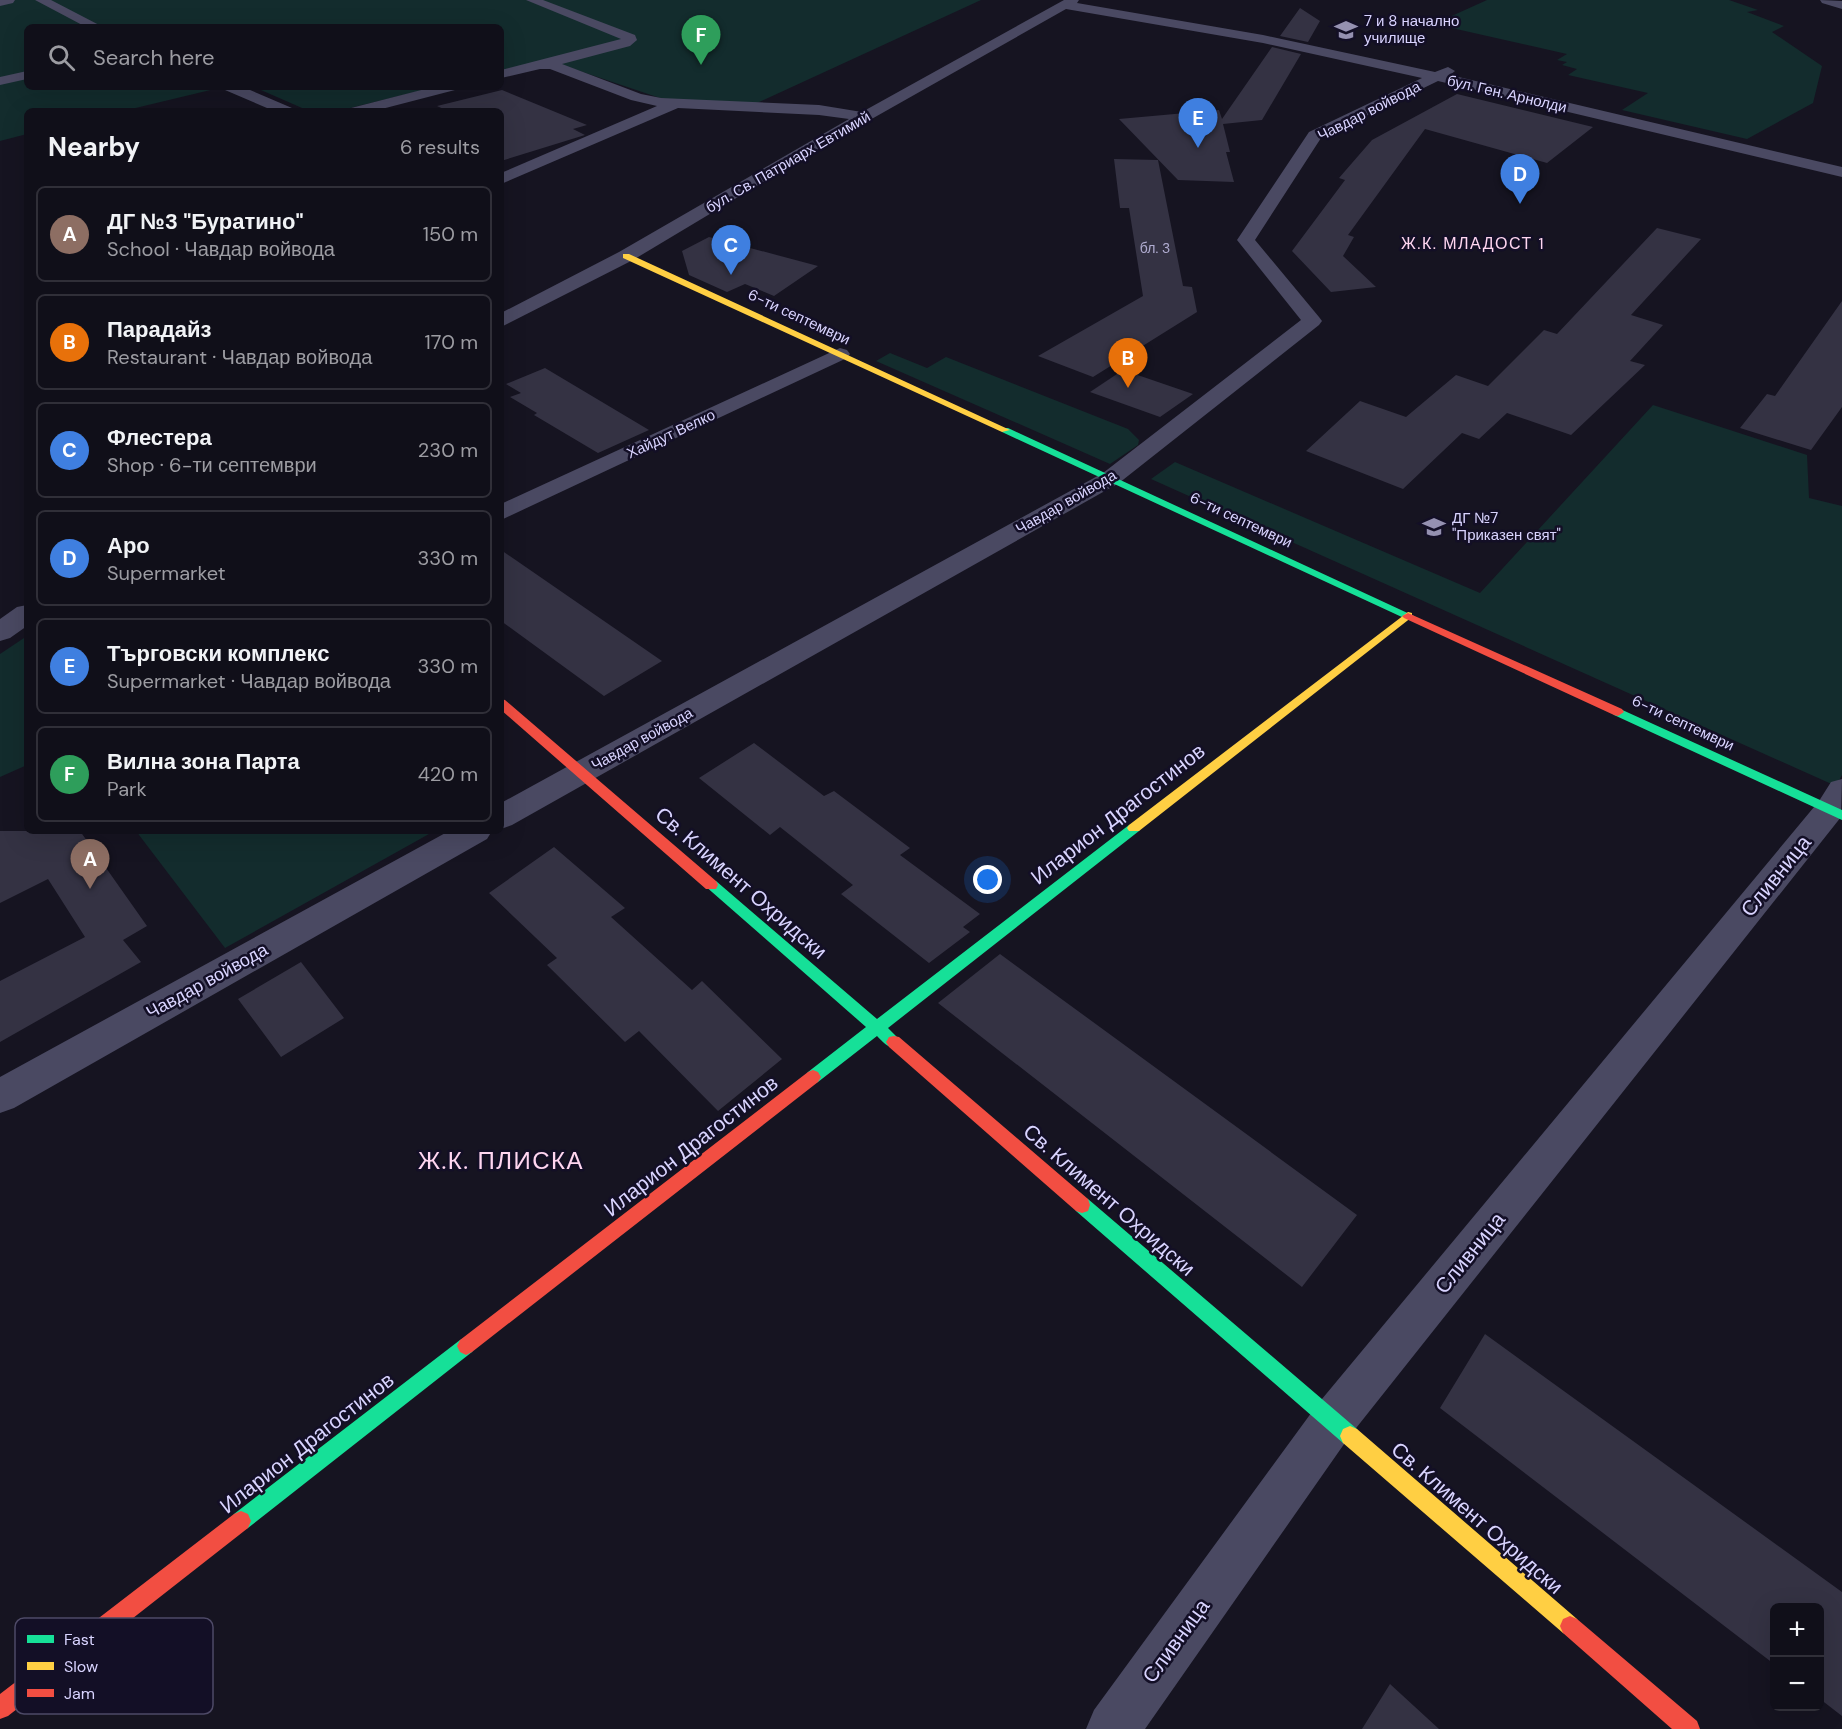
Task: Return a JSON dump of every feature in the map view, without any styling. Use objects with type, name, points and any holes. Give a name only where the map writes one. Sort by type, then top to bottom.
[{"type":"street","points":[[0,2],[9,0]]},
{"type":"street","points":[[41,0],[90,24]]},
{"type":"street","points":[[504,73],[630,40],[630,38],[532,0]]},
{"type":"street","points":[[1826,0],[1842,5]]},
{"type":"street","name":"бул. Ген. Арнолди","points":[[1072,2],[1443,74],[1842,163]]},
{"type":"street","name":"бул. Св. Патриарх Евтимий","points":[[504,319],[626,256],[865,117],[1072,2]]},
{"type":"street","points":[[546,64],[636,97],[673,105],[696,103],[819,110],[865,117]]},
{"type":"street","name":"бул. Ген. Арнолди","points":[[1443,74],[1842,172]]},
{"type":"street","name":"Чавдар войвода","points":[[504,815],[1111,478],[1312,321],[1246,240],[1315,135],[1443,74]]},
{"type":"street","points":[[0,81],[24,76]]},
{"type":"street","points":[[237,90],[280,108]]},
{"type":"street","points":[[368,108],[438,90]]},
{"type":"street","points":[[504,178],[673,105]]},
{"type":"street","name":"6-ти септември","points":[[626,256],[1408,615],[1838,804]]},
{"type":"street","name":"Хайдут Велко","points":[[504,512],[840,354]]},
{"type":"street","points":[[0,632],[24,615]]},
{"type":"street","name":"Иларион Драгостинов","points":[[116,1618],[1408,615]]},
{"type":"street","name":"Св. Климент Охридски","points":[[504,706],[1689,1729]]},
{"type":"street","name":"Сливница","points":[[1113,1729],[1333,1421],[1838,804]]},
{"type":"street","name":"Чавдар войвода","points":[[0,1096],[471,834]]},
{"type":"street","name":"Иларион Драгостинов","points":[[0,1708],[15,1696]]},
{"type":"green space","points":[[0,0],[981,0],[757,103],[663,99],[547,60],[504,70],[504,24],[24,24],[24,90],[210,90],[136,108],[24,108],[24,135],[0,141]]},
{"type":"green space","points":[[1487,0],[1729,0],[1758,10],[1747,12],[1784,26],[1772,32],[1822,66],[1813,103],[1747,139],[1622,110],[1648,93],[1568,75],[1577,69],[1562,65],[1567,62],[1557,60],[1567,54],[1434,24]]},
{"type":"green space","points":[[261,90],[424,90],[350,108],[302,108]]},
{"type":"green space","points":[[890,353],[927,368],[946,357],[1128,429],[1139,440],[1138,445],[1110,464],[876,361]]},
{"type":"green space","points":[[1653,405],[1807,455],[1809,498],[1842,506],[1842,775],[1836,786],[1151,479],[1175,462],[1480,593]]},
{"type":"green space","points":[[24,638],[24,766],[0,777],[0,654]]},
{"type":"green space","points":[[138,834],[429,834],[225,948]]},
{"type":"building","points":[[1300,8],[1320,21],[1308,42],[1280,36]]},
{"type":"building","points":[[1272,47],[1301,54],[1262,120],[1223,124],[1230,152],[1226,152],[1234,182],[1178,180],[1119,119],[1219,110],[1222,119]]},
{"type":"building","points":[[502,90],[587,125],[573,129],[585,135],[504,160],[504,108],[441,108],[437,106]]},
{"type":"building","points":[[1457,94],[1593,127],[1547,163],[1425,129],[1348,235],[1354,237],[1343,256],[1376,287],[1331,292],[1292,251],[1345,180],[1339,178],[1372,140]]},
{"type":"building","points":[[1114,159],[1158,160],[1183,286],[1192,287],[1197,312],[1093,377],[1038,356],[1143,296],[1129,208],[1120,208]]},
{"type":"building","points":[[1657,228],[1701,239],[1631,315],[1663,325],[1630,361],[1645,365],[1571,435],[1507,413],[1479,439],[1462,433],[1403,489],[1306,451],[1360,401],[1406,417],[1456,375],[1488,386],[1544,330],[1557,334]]},
{"type":"building","points":[[709,237],[818,266],[774,296],[745,284],[727,292],[689,275],[682,251]]},
{"type":"building","points":[[1842,301],[1842,407],[1811,450],[1740,428],[1767,394],[1775,396]]},
{"type":"building","points":[[545,368],[649,430],[598,453],[534,415],[537,413],[510,397],[521,393],[506,384]]},
{"type":"building","points":[[1123,370],[1193,394],[1160,417],[1090,392]]},
{"type":"building","points":[[504,552],[662,661],[604,696],[504,623]]},
{"type":"building","points":[[754,743],[824,796],[834,791],[910,848],[900,855],[980,914],[963,927],[970,932],[929,963],[841,894],[853,885],[780,827],[770,835],[699,778]]},
{"type":"building","points":[[0,831],[24,831],[24,834],[82,834],[147,926],[123,940],[141,962],[0,1042],[0,981],[85,937],[48,879],[0,903]]},
{"type":"building","points":[[554,847],[625,908],[611,917],[692,990],[702,981],[782,1059],[718,1111],[639,1031],[625,1042],[547,965],[557,958],[489,893]]},
{"type":"building","points":[[1000,954],[1357,1215],[1302,1287],[938,1003]]},
{"type":"building","points":[[301,962],[344,1018],[281,1057],[238,999]]},
{"type":"building","points":[[1485,1334],[1842,1592],[1842,1716],[1824,1702],[1824,1603],[1770,1603],[1770,1661],[1440,1408]]},
{"type":"building","points":[[1390,1684],[1439,1729],[1362,1729]]},
{"type":"traffic: fast","points":[[1005,430],[1408,616]]},
{"type":"traffic: fast","points":[[1618,712],[1842,815]]},
{"type":"traffic: fast","points":[[813,1077],[1134,828]]},
{"type":"traffic: fast","points":[[711,885],[894,1042]]},
{"type":"traffic: fast","points":[[1082,1205],[1350,1436]]},
{"type":"traffic: fast","points":[[241,1521],[466,1346]]},
{"type":"traffic: slow","points":[[626,256],[1005,430]]},
{"type":"traffic: slow","points":[[1134,828],[1408,615]]},
{"type":"traffic: slow","points":[[1350,1436],[1570,1626]]},
{"type":"traffic: jam","points":[[1408,616],[1618,712]]},
{"type":"traffic: jam","points":[[504,706],[711,885]]},
{"type":"traffic: jam","points":[[894,1042],[1082,1205]]},
{"type":"traffic: jam","points":[[466,1346],[813,1077]]},
{"type":"traffic: jam","points":[[116,1618],[241,1521]]},
{"type":"traffic: jam","points":[[1570,1626],[1689,1729]]},
{"type":"traffic: jam","points":[[0,1708],[15,1696]]},
{"type":"place","name":"7 и 8 начално училище","points":[[1346,30]]},
{"type":"place","name":"Вилна зона Парта","points":[[701,65]]},
{"type":"place","name":"Търговски комплекс","points":[[1198,148]]},
{"type":"place","name":"Аро","points":[[1520,204]]},
{"type":"place","name":"Флестера","points":[[731,275]]},
{"type":"place","name":"Парадайз","points":[[1128,388]]},
{"type":"place","name":"ДГ №7 \"Приказен свят\"","points":[[1434,527]]},
{"type":"place","name":"ДГ №3 \"Буратино\"","points":[[90,889]]},
{"type":"district","name":"Ж.К. МЛАДОСТ 1","points":[[1473,243]]},
{"type":"district","name":"Ж.К. ПЛИСКА","points":[[501,1160]]}]
